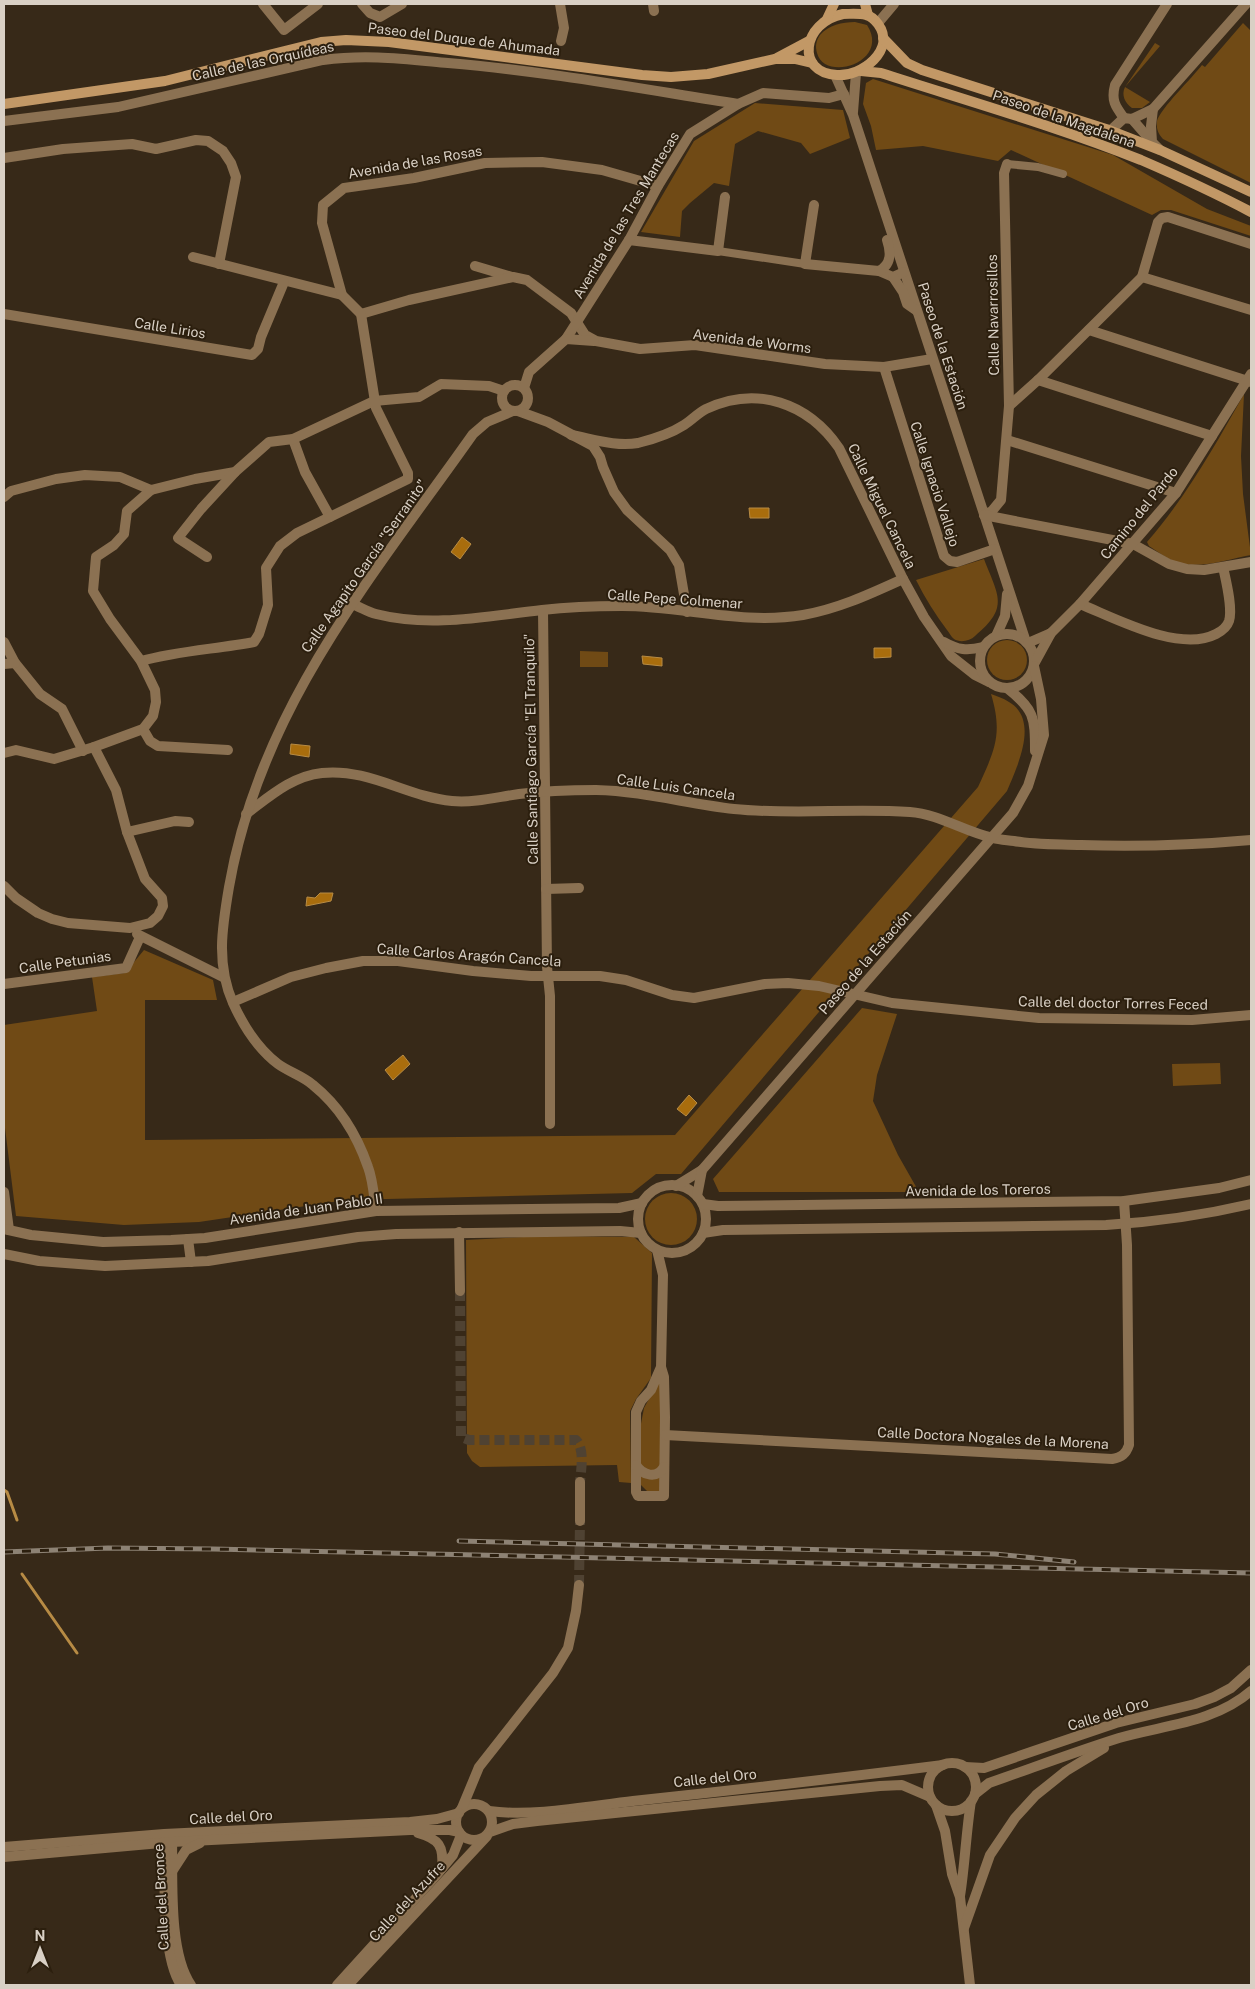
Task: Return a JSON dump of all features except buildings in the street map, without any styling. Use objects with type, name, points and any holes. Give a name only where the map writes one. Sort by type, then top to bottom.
[{"type":"main road","points":[[827,19],[834,4]]},
{"type":"main road","points":[[865,4],[868,15],[878,23],[882,31],[883,38],[877,55],[858,72],[835,75],[819,69],[812,63],[809,56],[809,41],[820,24],[827,19],[843,14],[868,15]]},
{"type":"main road","name":"Paseo de la Magdalena","points":[[883,38],[907,63],[922,70],[1110,131],[1160,150],[1251,192]]},
{"type":"main road","name":"Paseo del Duque de Ahumada","points":[[4,104],[165,81],[321,42],[346,40],[389,42],[642,75],[671,77],[708,74],[775,59],[794,59],[812,63]]},
{"type":"main road","name":"Paseo del Duque de Ahumada","points":[[775,59],[809,41]]},
{"type":"main road","name":"Paseo de la Magdalena","points":[[858,72],[881,73],[1073,135],[1141,161],[1208,190],[1251,212]]},
{"type":"street","points":[[263,4],[284,30],[318,4]]},
{"type":"street","points":[[362,4],[370,13],[380,17],[402,4]]},
{"type":"street","points":[[560,4],[564,28],[561,41]]},
{"type":"street","points":[[878,23],[894,4]]},
{"type":"street","points":[[1160,150],[1115,107],[1112,97],[1115,86],[1167,4]]},
{"type":"street","points":[[1110,131],[1128,118],[1153,109],[1246,4]]},
{"type":"street","name":"Calle de las Orquídeas","points":[[4,121],[118,107],[323,60],[353,56],[388,57],[471,65],[570,77],[738,104]]},
{"type":"street","name":"Paseo de la Estación","points":[[853,115],[858,72]]},
{"type":"street","name":"Paseo de la Estación","points":[[835,75],[853,115],[1027,643]]},
{"type":"street","name":"Avenida de las Tres Mantecas","points":[[526,392],[529,372],[566,339],[578,323],[629,240],[658,186],[690,134],[738,104],[763,93],[829,98],[844,94]]},
{"type":"street","points":[[1152,142],[1153,109]]},
{"type":"street","points":[[4,158],[63,149],[132,144],[156,149],[196,140],[208,141],[224,151],[236,177],[219,264]]},
{"type":"street","name":"Avenida de las Rosas","points":[[361,314],[342,295],[322,223],[323,205],[344,188],[414,178],[485,164],[542,162],[602,170],[658,186]]},
{"type":"street","name":"Calle Navarrosillos","points":[[984,515],[992,511],[1001,500],[1009,406],[1004,172],[1007,164],[1038,167],[1063,174]]},
{"type":"street","points":[[718,251],[725,197]]},
{"type":"street","points":[[806,264],[814,205]]},
{"type":"street","points":[[882,270],[889,260],[891,250],[882,225],[885,212]]},
{"type":"street","points":[[1009,406],[1038,380],[1142,277],[1158,222],[1162,218],[1168,217],[1251,244]]},
{"type":"street","points":[[629,240],[806,264],[904,272]]},
{"type":"street","points":[[193,257],[284,282],[342,295]]},
{"type":"street","points":[[476,266],[527,280],[571,313],[585,335],[596,341]]},
{"type":"street","points":[[882,270],[893,277],[904,292],[906,304],[917,311]]},
{"type":"street","points":[[893,277],[904,272]]},
{"type":"street","points":[[141,661],[159,656],[254,642],[259,634],[268,605],[266,568],[280,546],[297,533],[408,479],[408,473],[376,408],[361,314],[409,300],[513,277]]},
{"type":"street","points":[[1142,277],[1251,310]]},
{"type":"street","name":"Calle Lirios","points":[[4,314],[252,355],[258,349],[261,337],[284,282]]},
{"type":"street","points":[[1089,330],[1250,379]]},
{"type":"street","name":"Avenida de Worms","points":[[566,339],[596,341],[640,349],[695,345],[826,364],[884,367],[932,359]]},
{"type":"street","name":"Calle Ignacio Vallejo","points":[[884,367],[944,556],[950,561],[957,562],[995,549]]},
{"type":"street","name":"Camino del Pardo","points":[[1034,665],[1051,634],[1080,604],[1176,493],[1250,379]]},
{"type":"street","points":[[1038,380],[1212,436]]},
{"type":"street","points":[[207,557],[178,538],[235,472],[269,442],[293,439],[374,400],[420,397],[441,384],[489,386],[503,395],[506,408],[516,411],[526,406],[526,392],[513,384],[503,395]]},
{"type":"street","name":"Calle Miguel Cancela","points":[[526,392],[534,409],[548,422]]},
{"type":"street","name":"Calle Agapito García \"Serranito\"","points":[[376,1211],[368,1168],[352,1132],[336,1107],[312,1084],[277,1063],[255,1040],[242,1022],[223,977],[221,956],[224,916],[233,866],[246,814],[256,785],[287,712],[317,658],[352,604],[473,434],[496,412],[503,395]]},
{"type":"street","name":"Calle Miguel Cancela","points":[[571,435],[611,444],[636,443],[654,439],[671,432],[704,410],[734,400],[757,398],[788,405],[816,421],[829,433],[840,448],[903,579],[924,617],[951,656],[975,675],[989,682]]},
{"type":"street","name":"Calle Miguel Cancela","points":[[516,411],[548,422],[593,446],[600,457]]},
{"type":"street","name":"Calle Agapito García \"Serranito\"","points":[[487,422],[516,411]]},
{"type":"street","points":[[293,439],[305,472],[330,517]]},
{"type":"street","points":[[1007,440],[1176,493]]},
{"type":"street","points":[[611,444],[600,457],[614,492],[627,510],[670,550],[679,565],[687,612]]},
{"type":"street","points":[[4,753],[16,750],[54,759],[83,751],[143,729],[153,716],[156,702],[155,690],[141,661],[93,591],[96,557],[114,546],[124,534],[127,512],[151,490],[195,479],[235,472]]},
{"type":"street","points":[[6,492],[56,479],[85,474],[120,477],[151,490]]},
{"type":"street","points":[[984,515],[1133,544],[1169,564],[1187,569],[1223,567],[1251,562]]},
{"type":"street","points":[[1080,604],[1146,631],[1171,638],[1201,639],[1224,630],[1229,621],[1230,610],[1223,567]]},
{"type":"street","name":"Calle Pepe Colmenar","points":[[352,604],[376,614],[428,621],[498,617],[543,610],[623,606],[756,618],[804,615],[833,608],[859,599],[903,579]]},
{"type":"street","name":"Paseo de la Estación","points":[[996,636],[1005,616],[1007,586]]},
{"type":"street","name":"Calle Santiago García \"El Tranquilo\"","points":[[543,610],[546,889],[550,996],[550,1124]]},
{"type":"street","name":"Camino del Pardo","points":[[1027,643],[1051,634]]},
{"type":"street","points":[[940,640],[956,649],[970,650],[983,646],[996,636],[1015,635],[1027,643],[1034,656],[1034,665],[1028,677],[1017,686],[1007,688],[989,682],[984,676],[980,661],[983,646]]},
{"type":"street","points":[[4,642],[15,662],[40,694],[62,709],[83,751]]},
{"type":"street","points":[[4,664],[15,662]]},
{"type":"street","name":"Paseo de la Estación","points":[[676,1186],[702,1170],[1013,813],[1028,786],[1044,735],[1041,699],[1034,665]]},
{"type":"street","name":"Paseo de la Estación","points":[[1007,688],[1024,701],[1033,715],[1035,765]]},
{"type":"street","points":[[143,729],[150,741],[158,746],[228,750]]},
{"type":"street","points":[[4,886],[16,898],[38,913],[68,923],[130,928],[150,923],[158,916],[163,906],[162,898],[145,879],[127,832],[116,790],[94,747]]},
{"type":"street","name":"Calle Luis Cancela","points":[[246,814],[272,794],[294,781],[308,776],[338,772],[370,777],[432,798],[454,801],[481,800],[546,791],[629,792],[735,809],[811,812],[857,810],[914,812],[944,820],[992,838]]},
{"type":"street","points":[[256,785],[263,793],[272,794]]},
{"type":"street","points":[[127,832],[175,821],[189,822]]},
{"type":"street","points":[[992,838],[1028,843],[1139,847],[1251,840]]},
{"type":"street","points":[[546,889],[579,888]]},
{"type":"street","points":[[130,928],[140,937],[223,977]]},
{"type":"street","name":"Calle Petunias","points":[[4,984],[126,968],[140,937]]},
{"type":"street","points":[[202,966],[210,965],[221,956]]},
{"type":"street","name":"Calle Carlos Aragón Cancela","points":[[232,1002],[292,977],[363,961],[398,961],[473,971],[548,976],[600,976],[626,980],[672,996],[694,998],[764,984],[788,983],[820,986],[855,994]]},
{"type":"street","name":"Calle del doctor Torres Feced","points":[[855,994],[892,1003],[1039,1018],[1192,1020],[1251,1015]]},
{"type":"street","points":[[700,1200],[691,1191],[676,1186],[666,1186],[648,1195],[642,1202],[638,1214],[641,1233],[645,1240],[658,1250],[673,1253],[680,1252],[694,1245],[703,1233],[706,1216],[700,1200],[702,1170]]},
{"type":"street","name":"Avenida de los Toreros","points":[[700,1200],[718,1206],[847,1206],[1124,1201],[1219,1188],[1251,1180]]},
{"type":"street","points":[[4,1192],[6,1230]]},
{"type":"street","name":"Calle Doctora Nogales de la Morena","points":[[665,1435],[1112,1459],[1120,1457],[1126,1452],[1128,1445],[1126,1224],[1124,1201]]},
{"type":"street","name":"Avenida de Juan Pablo II","points":[[6,1230],[31,1235],[104,1242],[188,1239],[376,1211],[619,1208],[642,1202]]},
{"type":"street","points":[[703,1233],[723,1230],[1126,1224],[1224,1210],[1251,1204]]},
{"type":"street","points":[[4,1254],[39,1260],[105,1266],[191,1262],[358,1237],[459,1232],[620,1231],[641,1233]]},
{"type":"street","points":[[459,1232],[460,1291]]},
{"type":"street","points":[[188,1239],[191,1262]]},
{"type":"street","points":[[658,1250],[663,1275],[661,1367],[664,1377],[664,1496],[638,1496],[636,1492],[636,1412],[641,1401],[651,1390],[661,1367]]},
{"type":"street","points":[[663,1275],[673,1253]]},
{"type":"street","points":[[636,1466],[643,1473],[653,1475],[659,1473],[664,1467]]},
{"type":"street","points":[[580,1482],[580,1522]]},
{"type":"street","points":[[471,1786],[477,1804],[489,1811],[493,1821],[489,1834],[482,1839],[471,1840],[460,1833],[456,1822],[460,1811],[479,1767],[553,1673],[568,1648],[576,1611],[579,1585]]},
{"type":"street","name":"Calle del Oro","points":[[965,1767],[984,1768],[1116,1723],[1195,1704],[1231,1688],[1251,1670]]},
{"type":"street","name":"Calle del Oro","points":[[973,1797],[989,1783],[1119,1738],[1200,1719],[1219,1712],[1251,1691]]},
{"type":"street","points":[[964,1928],[990,1855],[1015,1818],[1036,1795],[1066,1771],[1119,1738]]},
{"type":"street","points":[[960,1897],[966,1863],[966,1831],[975,1782],[973,1776],[965,1767],[950,1763],[936,1769],[929,1782],[933,1801],[945,1831],[952,1874],[960,1897],[970,1985]]},
{"type":"street","name":"Calle del Oro","points":[[489,1811],[502,1813],[545,1811],[943,1765]]},
{"type":"street","name":"Calle del Oro","points":[[489,1834],[513,1824],[537,1821],[880,1786],[902,1785],[933,1801]]},
{"type":"street","points":[[933,1801],[948,1810],[955,1810],[967,1805],[973,1797]]},
{"type":"street","points":[[460,1811],[467,1806],[477,1804]]},
{"type":"street","name":"Calle del Oro","points":[[4,1847],[410,1822],[437,1819],[460,1811]]},
{"type":"street","points":[[410,1830],[431,1837],[440,1845],[443,1856],[442,1868]]},
{"type":"street","name":"Calle del Oro","points":[[4,1856],[168,1838],[205,1841],[410,1830],[450,1830],[460,1833]]},
{"type":"street","name":"Calle del Azufre","points":[[337,1985],[453,1855],[460,1833]]},
{"type":"street","name":"Calle del Azufre","points":[[348,1985],[489,1834]]},
{"type":"street","name":"Calle del Bronce","points":[[168,1838],[173,1870],[175,1941],[179,1960],[191,1985]]},
{"type":"street","name":"Calle del Bronce","points":[[168,1838],[167,1942],[171,1962],[181,1985]]},
{"type":"street","points":[[173,1870],[186,1850],[205,1841]]},
{"type":"shaded area","points":[[855,22],[867,25],[872,38],[870,49],[864,58],[854,64],[843,67],[832,66],[822,62],[816,48],[820,35],[836,25]]},
{"type":"shaded area","points":[[1243,23],[1251,31],[1251,183],[1163,139],[1157,126],[1159,116],[1170,101],[1202,65],[1205,67]]},
{"type":"shaded area","points":[[1155,43],[1160,46],[1125,87]]},
{"type":"shaded area","points":[[873,79],[1113,155],[1207,209],[1251,226],[1251,236],[1171,210],[1161,210],[1152,215],[1011,150],[998,161],[923,146],[876,150],[871,126],[863,104],[866,83]]},
{"type":"shaded area","points":[[1125,87],[1150,102],[1142,108],[1132,108],[1124,99]]},
{"type":"shaded area","points":[[755,103],[843,110],[850,138],[810,154],[801,143],[758,131],[735,144],[729,186],[714,183],[682,211],[680,237],[641,232],[694,141]]},
{"type":"shaded area","points":[[1244,394],[1241,456],[1243,494],[1251,555],[1195,565],[1173,561],[1149,546],[1147,542],[1187,489],[1211,452]]},
{"type":"shaded area","points":[[749,508],[769,508],[769,518],[750,518]]},
{"type":"shaded area","points":[[462,537],[471,544],[460,559],[451,552]]},
{"type":"shaded area","points":[[984,559],[997,592],[997,609],[986,626],[973,638],[959,641],[952,637],[938,618],[916,580]]},
{"type":"shaded area","points":[[1011,640],[1018,643],[1024,649],[1027,660],[1026,668],[1018,677],[1011,680],[1003,680],[996,677],[988,668],[987,656],[990,649],[999,641]]},
{"type":"shaded area","points":[[874,648],[891,648],[891,657],[874,658]]},
{"type":"shaded area","points":[[580,651],[608,652],[608,667],[580,667]]},
{"type":"shaded area","points":[[642,656],[662,658],[662,666],[643,664]]},
{"type":"shaded area","points":[[991,694],[1009,702],[1018,710],[1023,720],[1025,732],[1020,757],[1007,791],[681,1174],[656,1174],[632,1193],[346,1200],[199,1222],[124,1225],[16,1216],[4,1120],[4,1025],[97,1011],[92,977],[125,973],[144,950],[213,980],[217,1000],[145,1000],[145,1140],[675,1135],[978,787],[993,752],[997,731],[995,708]]},
{"type":"shaded area","points":[[291,744],[310,746],[309,757],[290,754]]},
{"type":"shaded area","points":[[320,893],[333,893],[331,901],[306,906],[307,897],[315,898]]},
{"type":"shaded area","points":[[862,1008],[897,1014],[877,1075],[873,1101],[898,1155],[919,1192],[719,1192],[713,1179]]},
{"type":"shaded area","points":[[403,1055],[410,1064],[393,1080],[385,1070]]},
{"type":"shaded area","points":[[1220,1063],[1221,1084],[1173,1086],[1172,1064]]},
{"type":"shaded area","points":[[689,1095],[697,1103],[686,1116],[677,1109]]},
{"type":"shaded area","points":[[671,1193],[681,1195],[689,1201],[695,1209],[697,1219],[695,1229],[689,1237],[681,1243],[671,1245],[661,1243],[653,1237],[647,1229],[645,1219],[647,1209],[653,1201],[661,1195]]},
{"type":"shaded area","points":[[544,1236],[634,1237],[652,1253],[651,1378],[630,1411],[631,1483],[619,1482],[617,1465],[480,1467],[472,1461],[467,1453],[466,1240]]},
{"type":"shaded area","points":[[660,1379],[660,1491],[647,1491],[640,1484],[639,1434],[644,1408]]},
{"type":"waterway","points":[[4,1490],[7,1492],[17,1520]]},
{"type":"waterway","points":[[22,1574],[77,1653]]},
{"type":"tunnel","points":[[460,1291],[461,1437],[469,1440],[576,1440],[581,1449],[582,1466],[580,1482]]},
{"type":"tunnel","points":[[579,1585],[580,1521]]},
{"type":"railway","points":[[459,1541],[995,1554],[1074,1562]]},
{"type":"railway","points":[[4,1552],[108,1548],[213,1549],[1251,1573]]}]
